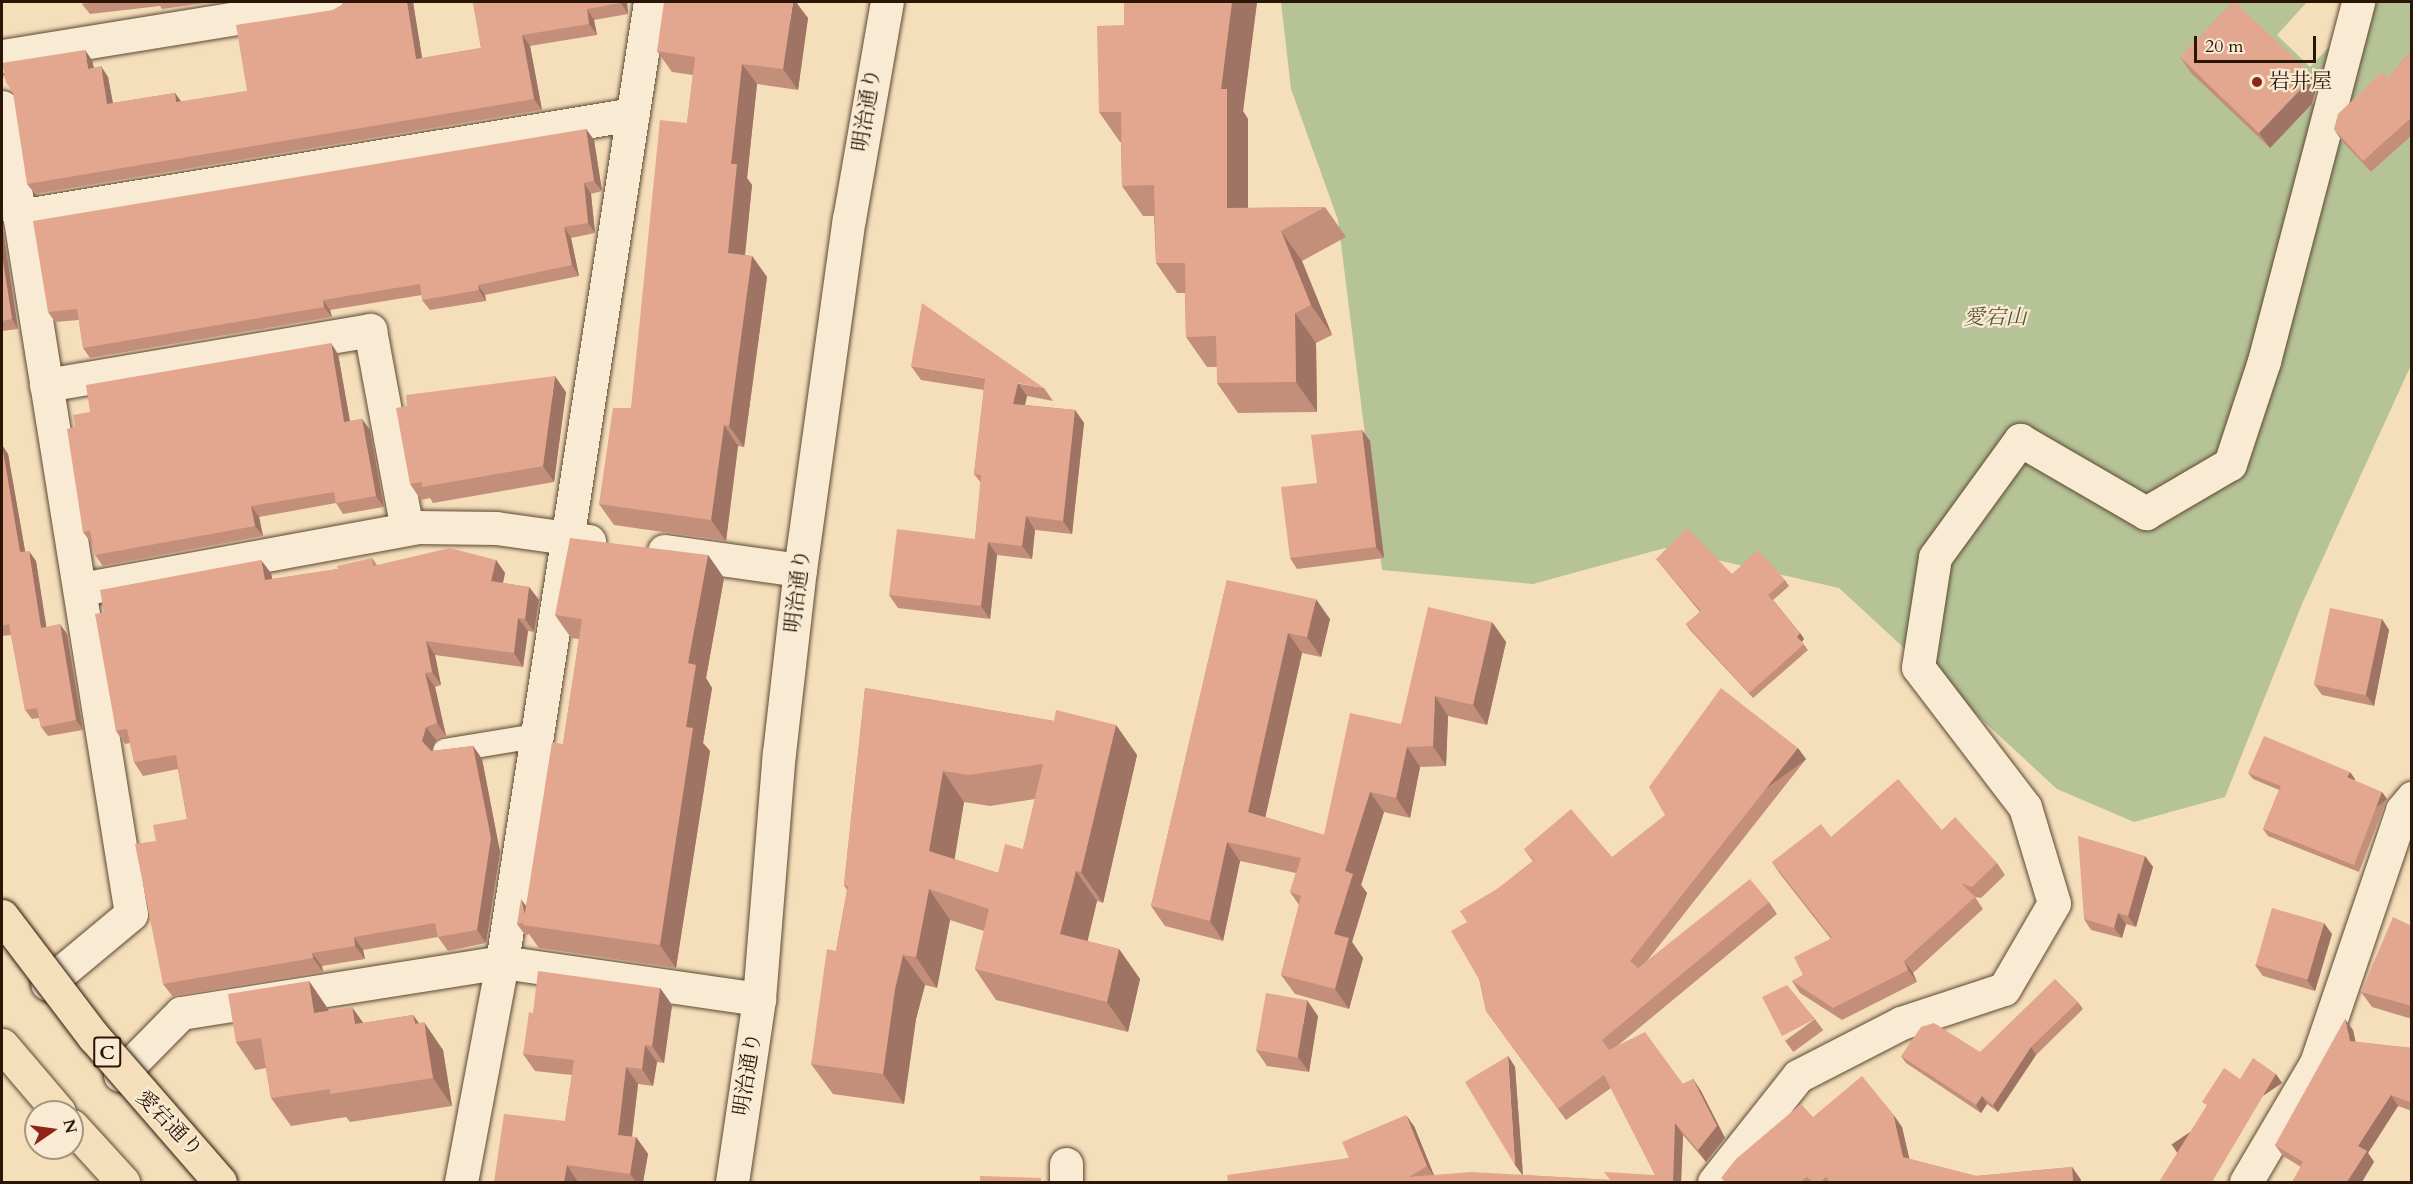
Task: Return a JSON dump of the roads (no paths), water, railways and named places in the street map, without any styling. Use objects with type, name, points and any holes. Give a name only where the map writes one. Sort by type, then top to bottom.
[{"type":"highway","name":"C","points":[[2,916],[94,1037],[220,1182]]},
{"type":"highway","points":[[2,1045],[49,1100]]},
{"type":"highway","points":[[84,1139],[123,1182]]},
{"type":"street","points":[[2,56],[337,2]]},
{"type":"street","points":[[462,1182],[502,962],[650,2]]},
{"type":"street","name":"明治通り","points":[[732,1182],[759,999],[779,753],[800,570],[849,219],[887,2]]},
{"type":"street","points":[[1714,1182],[1798,1076],[1901,1023],[2004,989],[2054,903],[2025,807],[1918,667],[1935,557],[2020,440],[2146,513],[2230,464],[2264,361],[2358,2]]},
{"type":"street","points":[[2,107],[81,589],[131,914],[46,984]]},
{"type":"street","points":[[20,216],[633,114]]},
{"type":"street","points":[[46,385],[370,330],[407,529]]},
{"type":"street","points":[[81,589],[407,529],[496,528],[800,570]]},
{"type":"street","points":[[2247,1182],[2316,1063],[2402,810],[2412,798]]},
{"type":"street","name":"愛宕通り","points":[[2,923],[46,984],[120,1075],[228,1182]]},
{"type":"street","points":[[120,1075],[181,1013],[502,962],[759,999]]},
{"type":"street","points":[[2,1052],[43,1100]]},
{"type":"street","points":[[84,1148],[117,1182]]},
{"type":"lane","points":[[445,751],[536,736]]},
{"type":"place","name":"岩井屋","points":[[2257,82]]},
{"type":"park label","name":"愛宕山","points":[[1995,318]]}]
